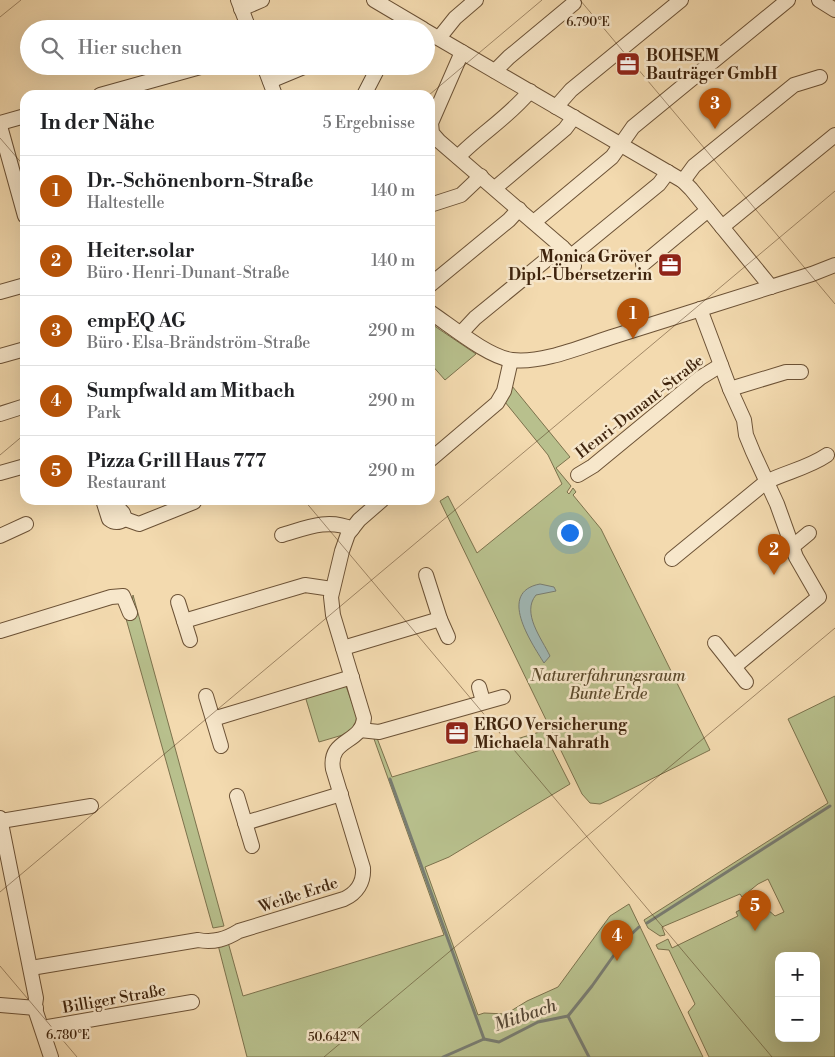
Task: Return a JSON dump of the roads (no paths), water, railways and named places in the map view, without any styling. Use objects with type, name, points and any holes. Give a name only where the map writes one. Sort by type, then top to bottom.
[{"type":"street","points":[[245,20],[239,4],[262,0]]},
{"type":"street","points":[[374,0],[396,20]]},
{"type":"street","points":[[439,38],[448,25],[476,0]]},
{"type":"street","points":[[556,107],[571,90],[680,0]]},
{"type":"street","points":[[534,222],[612,157],[633,127],[788,0]]},
{"type":"street","points":[[818,0],[835,10]]},
{"type":"street","points":[[496,71],[509,57],[574,3]]},
{"type":"street","points":[[435,36],[683,181],[771,287]]},
{"type":"street","points":[[435,114],[462,52]]},
{"type":"street","points":[[118,90],[172,75]]},
{"type":"street","points":[[268,75],[273,90]]},
{"type":"street","points":[[270,81],[284,75]]},
{"type":"street","points":[[367,90],[374,75]]},
{"type":"street","points":[[683,181],[694,166],[794,85],[820,77]]},
{"type":"street","points":[[458,157],[468,146],[520,103],[530,91]]},
{"type":"street","points":[[495,188],[565,129],[574,117]]},
{"type":"street","points":[[20,118],[0,125],[20,198]]},
{"type":"street","points":[[722,227],[835,135]]},
{"type":"street","points":[[435,138],[534,222],[569,257]]},
{"type":"street","points":[[461,333],[475,318],[569,257],[659,184],[668,172]]},
{"type":"street","points":[[435,204],[461,196],[480,176]]},
{"type":"street","points":[[435,281],[509,220],[519,209]]},
{"type":"street","points":[[642,264],[708,210]]},
{"type":"street","points":[[435,315],[492,353],[511,360],[529,361],[771,287],[835,265]]},
{"type":"street","points":[[0,292],[20,286]]},
{"type":"street","name":"Henri-Dunant-Straße","points":[[700,309],[730,389],[744,420],[746,434],[783,520],[792,547],[803,571],[819,596],[734,667]]},
{"type":"street","points":[[0,356],[20,350]]},
{"type":"street","points":[[435,456],[497,403],[504,391],[511,360]]},
{"type":"street","name":"Henri-Dunant-Straße","points":[[578,475],[593,466],[700,378],[721,365]]},
{"type":"street","points":[[730,389],[786,372],[801,372]]},
{"type":"street","points":[[0,414],[20,408]]},
{"type":"street","points":[[672,559],[766,482],[781,474],[814,464],[826,455]]},
{"type":"street","points":[[0,473],[20,467]]},
{"type":"street","points":[[105,505],[109,519],[116,523],[125,519],[140,524],[187,505]]},
{"type":"street","points":[[116,505],[123,513],[125,519]]},
{"type":"street","points":[[377,505],[352,529],[342,550],[332,589],[331,606],[364,714],[364,723],[360,730],[379,732],[483,701],[503,697]]},
{"type":"street","points":[[0,536],[26,524]]},
{"type":"street","points":[[282,535],[321,524],[339,524],[352,529]]},
{"type":"street","points":[[792,547],[809,533]]},
{"type":"street","points":[[426,575],[440,619],[448,637]]},
{"type":"street","points":[[184,621],[304,585],[332,589]]},
{"type":"street","points":[[1,628],[111,597],[123,596],[130,613]]},
{"type":"street","points":[[178,602],[190,640]]},
{"type":"street","points":[[343,648],[440,619]]},
{"type":"street","points":[[714,643],[746,682]]},
{"type":"street","points":[[213,719],[352,677]]},
{"type":"street","points":[[479,686],[483,701]]},
{"type":"street","points":[[206,696],[222,746]]},
{"type":"street","name":"Weiße Erde","points":[[31,968],[198,940],[210,942],[220,940],[239,931],[344,899],[358,889],[362,879],[363,868],[334,768],[334,754],[339,746],[354,737],[360,730]]},
{"type":"street","points":[[245,823],[341,794]]},
{"type":"street","points":[[237,796],[252,846]]},
{"type":"street","points":[[50,1057],[36,1008],[31,968],[5,868],[0,820],[91,806]]},
{"type":"street","name":"Billiger Straße","points":[[42,1028],[192,1002]]},
{"type":"street","points":[[0,1005],[36,1008]]},
{"type":"water","points":[[540,584],[554,587],[556,591],[536,595],[532,602],[531,610],[534,626],[550,656],[544,663],[526,631],[519,607],[521,597],[527,589]]},
{"type":"waterway","points":[[390,779],[484,1039]]},
{"type":"waterway","name":"Mitbach","points":[[647,923],[830,806]]},
{"type":"waterway","name":"Mitbach","points":[[443,1057],[484,1039],[499,1042],[538,1022],[568,1016],[624,941],[639,927]]},
{"type":"waterway","points":[[568,1016],[589,1057]]},
{"type":"place","name":"BOHSEM Bauträger GmbH","points":[[628,64]]},
{"type":"place","name":"empEQ AG","points":[[715,129]]},
{"type":"place","name":"Monica Gröver Dipl.-Übersetzerin","points":[[670,265]]},
{"type":"place","name":"Dr.-Schönenborn-Straße","points":[[633,339]]},
{"type":"place","name":"Heiter.solar","points":[[774,575]]},
{"type":"place","name":"ERGO Versicherung Michaela Nahrath","points":[[457,733]]},
{"type":"place","name":"Pizza Grill Haus 777","points":[[755,931]]},
{"type":"place","name":"Sumpfwald am Mitbach","points":[[617,961]]},
{"type":"park label","name":"Naturerfahrungsraum Bunte Erde","points":[[608,684]]}]
